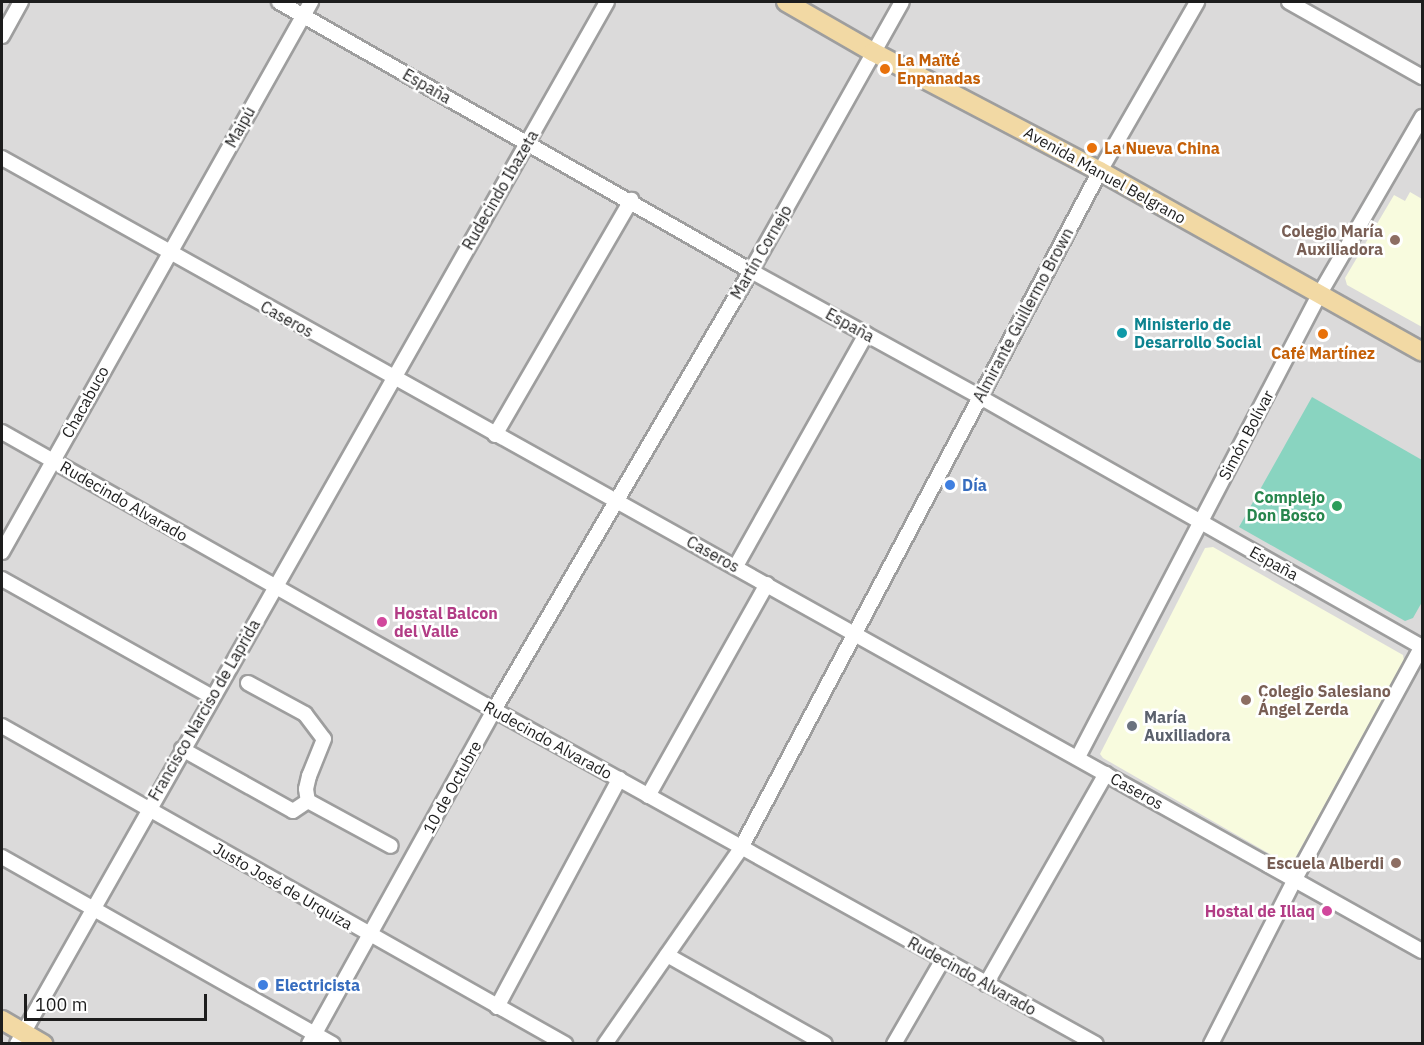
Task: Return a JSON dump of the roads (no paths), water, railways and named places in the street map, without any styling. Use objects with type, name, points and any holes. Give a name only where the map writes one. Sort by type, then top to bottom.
[{"type":"main road","name":"Avenida Manuel Belgrano","points":[[786,2],[873,52],[1100,171],[1422,352]]},
{"type":"main road","points":[[2,1020],[20,1038],[43,1044]]},
{"type":"street","points":[[2,36],[21,2]]},
{"type":"street","name":"España","points":[[279,2],[631,200],[751,272],[980,397],[1422,646]]},
{"type":"street","name":"Maipú","points":[[169,252],[311,2]]},
{"type":"street","name":"Rudecindo Ibazeta","points":[[392,378],[607,2]]},
{"type":"street","name":"Martín Cornejo","points":[[615,501],[751,272],[902,2]]},
{"type":"street","name":"Almirante Guillermo Brown","points":[[605,1044],[741,848],[1100,171],[1197,2]]},
{"type":"street","points":[[1289,2],[1422,78]]},
{"type":"street","name":"Simón Bolívar","points":[[1078,757],[1319,295],[1422,117]]},
{"type":"street","name":"Caseros","points":[[2,158],[392,378],[855,632],[1422,951]]},
{"type":"street","points":[[495,435],[631,200]]},
{"type":"street","name":"Chacabuco","points":[[2,552],[169,252]]},
{"type":"street","points":[[736,566],[866,334]]},
{"type":"street","name":"Francisco Narciso de Laprida","points":[[20,1038],[392,378]]},
{"type":"street","name":"Rudecindo Alvarado","points":[[2,432],[274,587],[1096,1044]]},
{"type":"street","name":"10 de Octubre","points":[[312,1038],[494,710],[615,501]]},
{"type":"street","points":[[2,579],[212,697]]},
{"type":"street","points":[[648,796],[767,584]]},
{"type":"street","points":[[1211,1044],[1295,879],[1422,646]]},
{"type":"street","points":[[248,683],[306,714],[324,739],[309,776],[306,789],[308,801]]},
{"type":"street","name":"Justo José de Urquiza","points":[[2,726],[370,936],[565,1044]]},
{"type":"street","points":[[182,749],[293,811],[308,801]]},
{"type":"street","points":[[986,984],[1106,774]]},
{"type":"street","points":[[497,1007],[619,779]]},
{"type":"street","points":[[308,801],[391,846]]},
{"type":"street","points":[[2,857],[93,908],[312,1038],[333,1044]]},
{"type":"street","points":[[667,955],[825,1044]]},
{"type":"street","points":[[894,1044],[943,959]]},
{"type":"place","name":"La Maïté Enpanadas","points":[[885,69]]},
{"type":"place","name":"La Nueva China","points":[[1092,148]]},
{"type":"place","name":"Colegio María Auxiliadora","points":[[1395,240]]},
{"type":"place","name":"Ministerio de Desarrollo Social","points":[[1122,333]]},
{"type":"place","name":"Café Martínez","points":[[1323,334]]},
{"type":"place","name":"Día","points":[[950,485]]},
{"type":"place","name":"Complejo Don Bosco","points":[[1337,506]]},
{"type":"place","name":"Hostal Balcon del Valle","points":[[382,622]]},
{"type":"place","name":"Colegio Salesiano Ángel Zerda","points":[[1246,700]]},
{"type":"place","name":"María Auxiliadora","points":[[1132,726]]},
{"type":"place","name":"Escuela Alberdi","points":[[1396,863]]},
{"type":"place","name":"Hostal de Illaq","points":[[1327,911]]},
{"type":"place","name":"Electricista","points":[[263,985]]}]
